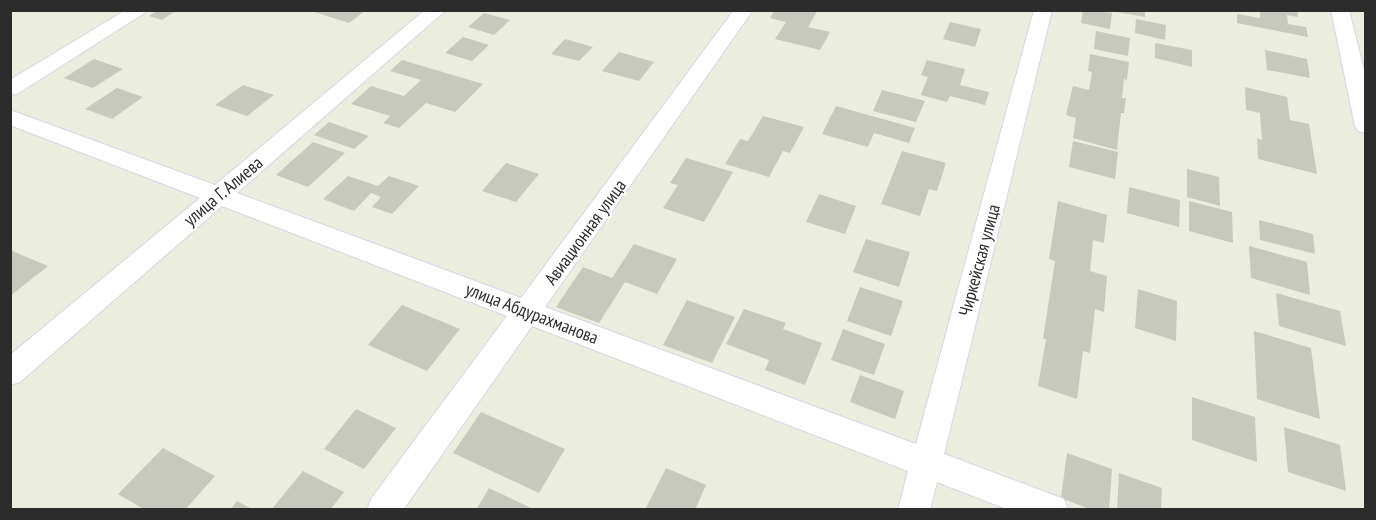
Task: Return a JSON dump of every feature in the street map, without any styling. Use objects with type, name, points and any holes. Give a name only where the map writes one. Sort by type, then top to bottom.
[{"type":"street","points":[[10,89],[140,10]]},
{"type":"street","name":"улица Г. Алиева","points":[[10,373],[437,10]]},
{"type":"street","name":"Авиационная улица","points":[[383,510],[744,10]]},
{"type":"street","name":"Чиркейская улица","points":[[914,510],[1043,10]]},
{"type":"street","points":[[1341,10],[1365,126]]},
{"type":"street","name":"улица Абдурахманова","points":[[10,117],[1052,510]]},
{"type":"building","points":[[158,10],[177,10],[162,20],[149,16]]},
{"type":"building","points":[[308,10],[366,10],[349,23]]},
{"type":"building","points":[[775,10],[818,10],[808,27],[830,32],[820,50],[775,39],[786,22],[770,18]]},
{"type":"building","points":[[1083,10],[1112,13],[1110,29],[1081,23]]},
{"type":"building","points":[[1117,10],[1145,10],[1145,17],[1117,12]]},
{"type":"building","points":[[1260,10],[1297,10],[1298,17],[1287,15],[1288,24],[1306,27],[1308,37],[1237,23],[1237,14],[1260,18]]},
{"type":"building","points":[[484,13],[510,20],[494,35],[468,27]]},
{"type":"building","points":[[1136,19],[1166,25],[1165,40],[1135,33]]},
{"type":"building","points":[[950,22],[981,29],[975,47],[943,39]]},
{"type":"building","points":[[1096,31],[1130,38],[1128,56],[1094,49]]},
{"type":"building","points":[[463,37],[489,45],[472,61],[445,53]]},
{"type":"building","points":[[565,39],[593,47],[579,61],[551,54]]},
{"type":"building","points":[[1155,43],[1192,50],[1192,67],[1155,58]]},
{"type":"building","points":[[1265,50],[1307,59],[1310,78],[1267,70]]},
{"type":"building","points":[[619,52],[654,62],[639,81],[602,71]]},
{"type":"building","points":[[1090,54],[1129,62],[1127,80],[1124,79],[1122,98],[1126,98],[1124,113],[1121,113],[1117,150],[1073,138],[1076,118],[1066,115],[1073,86],[1089,90],[1092,72],[1088,71]]},
{"type":"building","points":[[94,59],[123,69],[93,88],[64,78]]},
{"type":"building","points":[[402,60],[483,84],[455,112],[426,103],[399,128],[383,123],[390,116],[351,104],[371,86],[404,96],[421,80],[390,71]]},
{"type":"building","points":[[927,60],[965,69],[960,85],[989,92],[985,105],[950,96],[947,102],[921,95],[928,77],[921,75]]},
{"type":"building","points":[[243,85],[274,95],[247,116],[215,105]]},
{"type":"building","points":[[1245,87],[1287,97],[1290,120],[1309,124],[1317,174],[1258,159],[1257,138],[1262,140],[1260,113],[1246,110]]},
{"type":"building","points":[[117,88],[143,97],[112,119],[85,109]]},
{"type":"building","points":[[882,90],[925,101],[916,122],[873,111]]},
{"type":"building","points":[[836,106],[915,128],[909,143],[874,133],[868,147],[822,134]]},
{"type":"building","points":[[763,116],[804,127],[790,153],[783,151],[769,177],[725,164],[740,139],[748,141]]},
{"type":"building","points":[[329,122],[369,136],[354,149],[314,135]]},
{"type":"building","points":[[1073,141],[1118,152],[1115,179],[1069,167]]},
{"type":"building","points":[[313,142],[345,153],[308,187],[276,175]]},
{"type":"building","points":[[902,151],[946,163],[937,191],[929,189],[920,216],[881,204]]},
{"type":"building","points":[[686,158],[733,172],[704,222],[663,208],[678,185],[670,183]]},
{"type":"building","points":[[506,163],[539,174],[516,202],[482,191]]},
{"type":"building","points":[[1187,169],[1219,177],[1220,206],[1187,197]]},
{"type":"building","points":[[348,176],[378,186],[389,176],[419,186],[392,214],[372,207],[381,197],[371,193],[354,211],[323,199]]},
{"type":"building","points":[[1129,187],[1180,200],[1179,227],[1127,213]]},
{"type":"building","points":[[819,194],[856,206],[845,234],[806,222]]},
{"type":"building","points":[[1058,201],[1107,215],[1104,243],[1093,240],[1090,271],[1107,276],[1104,312],[1095,309],[1090,353],[1083,351],[1077,399],[1038,386],[1055,261],[1049,259]]},
{"type":"building","points":[[1189,201],[1232,212],[1233,243],[1189,231]]},
{"type":"building","points":[[1259,220],[1313,234],[1315,254],[1260,240]]},
{"type":"building","points":[[866,239],[910,252],[899,287],[853,272]]},
{"type":"building","points":[[634,244],[677,259],[657,294],[625,282],[599,323],[556,307],[583,267],[612,278]]},
{"type":"building","points":[[1249,246],[1307,262],[1310,295],[1251,278]]},
{"type":"building","points":[[10,250],[48,266],[10,296]]},
{"type":"building","points":[[860,287],[903,301],[891,336],[847,321]]},
{"type":"building","points":[[1138,289],[1177,301],[1176,341],[1135,328]]},
{"type":"building","points":[[1276,293],[1340,311],[1346,346],[1279,326]]},
{"type":"building","points":[[687,300],[735,317],[712,363],[663,345]]},
{"type":"building","points":[[402,305],[460,329],[427,371],[368,345]]},
{"type":"building","points":[[744,309],[786,323],[783,329],[822,343],[805,385],[765,370],[769,360],[726,344]]},
{"type":"building","points":[[843,329],[885,344],[874,375],[831,360]]},
{"type":"building","points":[[1254,331],[1311,348],[1320,419],[1257,399]]},
{"type":"building","points":[[860,375],[904,391],[895,419],[850,402]]},
{"type":"building","points":[[1192,397],[1255,417],[1257,462],[1192,440]]},
{"type":"building","points":[[356,409],[396,428],[364,469],[324,449]]},
{"type":"building","points":[[481,412],[565,449],[539,493],[453,453]]},
{"type":"building","points":[[1284,427],[1340,445],[1346,491],[1288,472]]},
{"type":"building","points":[[163,448],[215,476],[185,510],[145,510],[118,494]]},
{"type":"building","points":[[1067,453],[1112,469],[1109,510],[1092,510],[1061,498]]},
{"type":"building","points":[[666,468],[706,485],[695,510],[645,510]]},
{"type":"building","points":[[303,471],[344,492],[330,510],[271,510]]},
{"type":"building","points":[[1119,473],[1162,488],[1161,510],[1117,510]]},
{"type":"building","points":[[489,488],[535,510],[476,510]]},
{"type":"building","points":[[237,501],[254,510],[230,510]]}]
